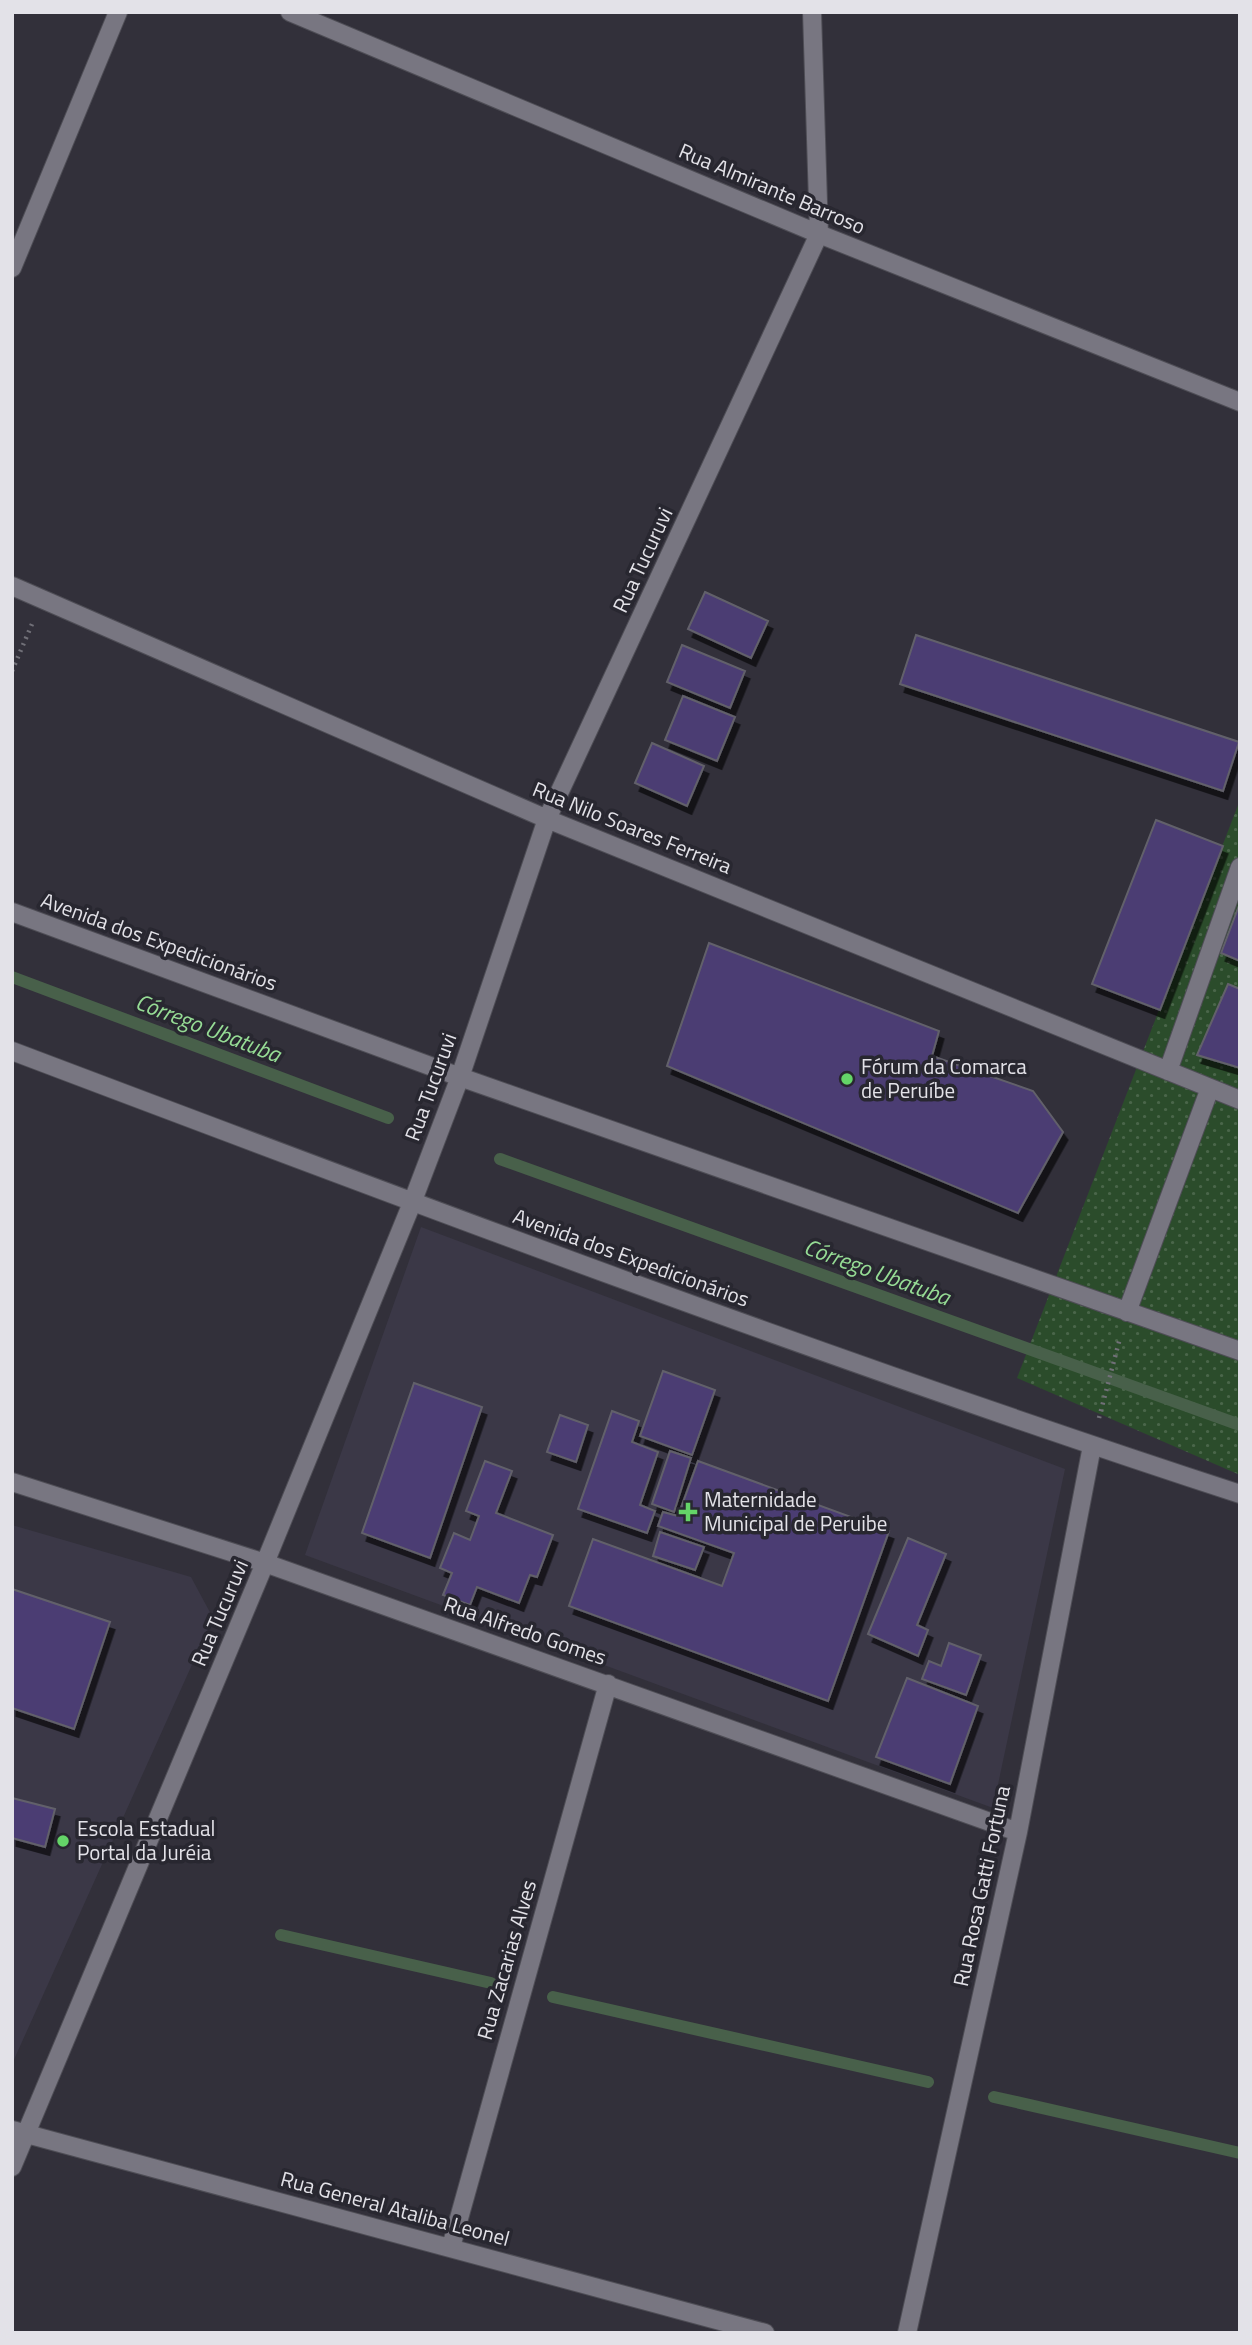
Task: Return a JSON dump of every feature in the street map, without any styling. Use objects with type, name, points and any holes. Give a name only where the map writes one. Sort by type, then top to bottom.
[{"type":"street","points":[[12,268],[118,12]]},
{"type":"street","name":"Rua Almirante Barroso","points":[[290,12],[819,234],[1240,402]]},
{"type":"street","name":"Rua Tucuruvi","points":[[12,2167],[19,2132],[265,1563],[412,1203],[460,1077],[547,819],[819,234],[811,12]]},
{"type":"street","name":"Rua Nilo Soares Ferreira","points":[[12,586],[547,819],[1240,1100]]},
{"type":"street","points":[[1168,1071],[1240,867]]},
{"type":"street","name":"Avenida dos Expedicionários","points":[[12,912],[460,1077],[1240,1351]]},
{"type":"street","name":"Avenida dos Expedicionários","points":[[12,1051],[412,1203],[1092,1446],[1240,1494]]},
{"type":"street","points":[[1127,1311],[1210,1088]]},
{"type":"street","name":"Rua Rosa Gatti Fortuna","points":[[907,2333],[1018,1832],[1092,1446]]},
{"type":"street","name":"Rua Alfredo Gomes","points":[[12,1482],[265,1563],[1018,1832]]},
{"type":"street","name":"Rua Zacarias Alves","points":[[451,2247],[608,1684]]},
{"type":"street","name":"Rua General Ataliba Leonel","points":[[19,2132],[765,2333]]},
{"type":"path","points":[[12,671],[42,599]]},
{"type":"path","points":[[1098,1423],[1121,1334]]},
{"type":"shaded area","name":"Maternidade Municipal de Peruibe","points":[[421,1227],[1065,1469],[993,1808],[305,1555]]},
{"type":"shaded area","name":"Escola Estadual Portal da Juréia","points":[[12,1525],[191,1577],[213,1618],[12,2064]]},
{"type":"green space","points":[[1240,800],[1240,1475],[1017,1378]]},
{"type":"building","points":[[705,592],[768,621],[751,658],[688,629]]},
{"type":"building","points":[[916,635],[1239,742],[1223,791],[900,684]]},
{"type":"building","points":[[682,645],[745,671],[730,708],[667,682]]},
{"type":"building","points":[[683,696],[735,717],[717,761],[665,740]]},
{"type":"building","points":[[652,743],[704,766],[687,806],[635,783]]},
{"type":"building","points":[[1156,820],[1223,846],[1160,1010],[1092,984]]},
{"type":"building","points":[[1240,903],[1240,961],[1221,953]]},
{"type":"building","name":"Fórum da Comarca de Peruíbe","points":[[709,943],[939,1031],[932,1056],[1033,1091],[1063,1132],[1018,1213],[667,1066]]},
{"type":"building","points":[[1228,984],[1240,989],[1240,1068],[1197,1055]]},
{"type":"building","points":[[663,1371],[715,1390],[692,1455],[640,1436]]},
{"type":"building","points":[[414,1383],[482,1407],[430,1558],[362,1533]]},
{"type":"building","points":[[612,1411],[639,1421],[632,1442],[658,1452],[640,1505],[655,1511],[647,1533],[578,1509]]},
{"type":"building","points":[[560,1415],[588,1425],[576,1462],[547,1452]]},
{"type":"building","points":[[670,1451],[691,1458],[674,1512],[652,1504]]},
{"type":"building","points":[[485,1461],[512,1471],[496,1513],[553,1535],[537,1577],[530,1575],[519,1603],[477,1587],[470,1605],[443,1595],[452,1573],[440,1568],[454,1533],[470,1540],[479,1516],[466,1511]]},
{"type":"building","points":[[698,1461],[889,1531],[828,1701],[569,1606],[593,1539],[722,1586],[734,1553],[658,1526],[663,1512],[678,1516]]},
{"type":"building","points":[[660,1532],[704,1547],[695,1570],[653,1556]]},
{"type":"building","points":[[908,1538],[946,1554],[917,1625],[928,1630],[918,1656],[868,1634]]},
{"type":"building","points":[[12,1589],[110,1622],[74,1729],[12,1708]]},
{"type":"building","points":[[949,1643],[981,1655],[966,1695],[922,1679],[929,1661],[941,1666]]},
{"type":"building","points":[[907,1678],[978,1706],[950,1784],[876,1757]]},
{"type":"building","points":[[12,1798],[55,1809],[45,1847],[12,1838]]},
{"type":"waterway","name":"Córrego Ubatuba","points":[[12,977],[388,1118]]},
{"type":"waterway","name":"Córrego Ubatuba","points":[[500,1159],[1240,1425]]},
{"type":"waterway","points":[[281,1935],[491,1983]]},
{"type":"waterway","points":[[553,1997],[928,2082]]},
{"type":"waterway","points":[[994,2097],[1240,2153]]},
{"type":"place","name":"Fórum da Comarca de Peruíbe","points":[[847,1079]]},
{"type":"place","name":"Maternidade Municipal de Peruibe","points":[[688,1512]]},
{"type":"place","name":"Escola Estadual Portal da Juréia","points":[[63,1841]]}]
